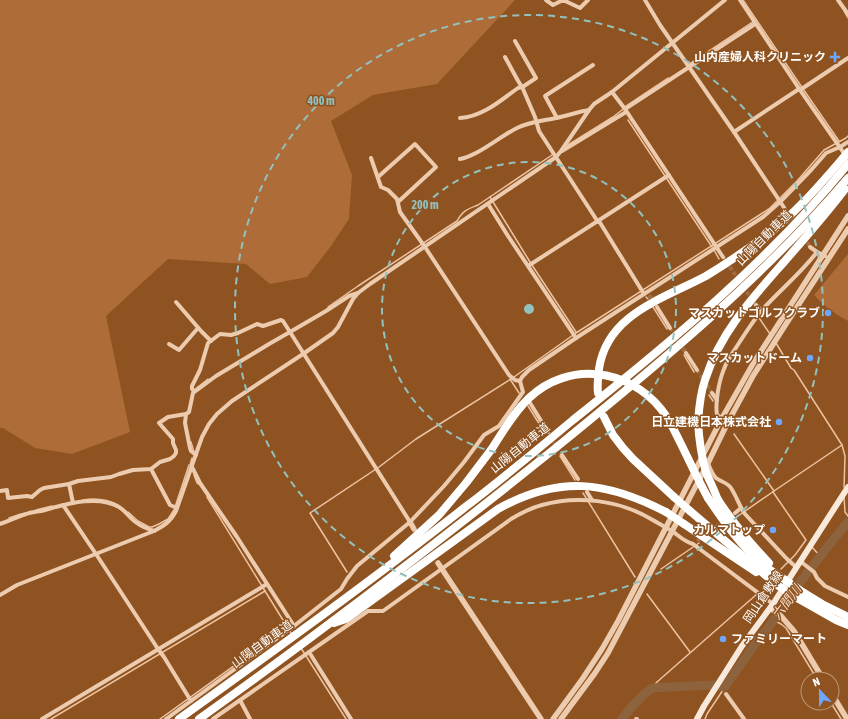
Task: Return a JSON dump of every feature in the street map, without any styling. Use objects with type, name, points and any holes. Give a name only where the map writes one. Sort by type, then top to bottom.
[{"type":"highway","points":[[598,393],[600,358],[612,335],[623,322],[638,311],[728,262],[766,236],[804,202],[847,160]]},
{"type":"highway","name":"山陽自動車道","points":[[179,719],[360,587],[464,508],[701,314],[776,245],[827,190],[847,160]]},
{"type":"highway","name":"山陽自動車道","points":[[199,719],[326,626],[368,599],[590,419],[698,329],[775,258],[818,213],[848,178]]},
{"type":"highway","points":[[779,581],[736,525],[718,498],[707,473],[698,435],[700,399],[710,364],[732,325],[759,290],[824,217],[848,186]]},
{"type":"highway","points":[[360,587],[439,515],[492,450],[516,412],[530,397],[544,386],[559,379],[581,374],[604,375],[624,381],[643,392],[661,409],[676,433],[708,498],[730,529],[750,552],[779,581]]},
{"type":"highway","points":[[604,417],[613,435],[633,459],[690,511],[779,581],[836,620],[848,625]]},
{"type":"highway","points":[[368,599],[493,512],[530,493],[569,486],[590,486],[628,495],[647,502],[666,512],[766,579],[779,581]]},
{"type":"highway","points":[[801,596],[822,604],[848,617]]},
{"type":"main road","name":"岡山倉敷線","points":[[697,719],[742,646],[772,607],[796,564],[847,488]]},
{"type":"street","points":[[546,0],[553,4],[563,0],[580,8],[588,0]]},
{"type":"street","points":[[645,0],[672,43],[785,209]]},
{"type":"street","points":[[0,595],[17,585],[154,531],[165,525],[172,519],[202,437],[209,424],[223,408],[333,333],[358,293],[424,245],[491,202],[556,157],[594,104],[612,92],[725,0]]},
{"type":"street","points":[[740,0],[838,144],[847,160]]},
{"type":"street","points":[[838,0],[848,14]]},
{"type":"street","points":[[561,151],[754,22]]},
{"type":"street","points":[[460,118],[468,118],[483,112],[518,88],[536,78],[515,41]]},
{"type":"street","points":[[505,57],[522,87],[539,131],[645,292]]},
{"type":"street","points":[[734,132],[848,58]]},
{"type":"street","points":[[557,118],[545,96],[593,65]]},
{"type":"street","points":[[612,92],[625,109],[714,247],[723,257]]},
{"type":"street","points":[[460,159],[486,147],[517,128],[533,122],[589,110]]},
{"type":"street","points":[[548,432],[523,392],[520,381],[529,370],[574,336],[763,217],[812,169],[826,153],[838,144],[848,142]]},
{"type":"street","points":[[378,177],[415,144],[436,167],[398,202]]},
{"type":"street","points":[[371,158],[381,187],[388,190],[398,199],[400,212],[424,245],[508,375],[515,380],[520,381]]},
{"type":"street","points":[[530,265],[667,176]]},
{"type":"street","points":[[491,202],[508,236],[530,265],[574,336]]},
{"type":"street","points":[[553,719],[602,649],[722,418],[754,362],[848,216]]},
{"type":"street","points":[[561,719],[608,653],[753,376],[848,229]]},
{"type":"street","points":[[810,247],[829,259]]},
{"type":"street","points":[[728,422],[717,415],[717,400],[723,370],[732,353],[759,314],[817,252]]},
{"type":"street","points":[[194,390],[349,296],[358,293]]},
{"type":"street","points":[[176,302],[198,328],[211,340]]},
{"type":"street","points":[[756,305],[759,314]]},
{"type":"street","points":[[657,307],[670,328]]},
{"type":"street","points":[[196,455],[190,448],[185,423],[194,390],[192,386],[200,370],[208,343],[220,334],[231,335],[257,324],[263,326],[281,320],[290,331],[414,529]]},
{"type":"street","points":[[169,344],[179,350],[198,328]]},
{"type":"street","points":[[686,353],[697,370]]},
{"type":"street","points":[[166,719],[190,699],[287,631],[341,589],[347,578],[357,566],[410,522],[444,486],[464,462],[484,434],[500,426],[523,392]]},
{"type":"street","points":[[712,393],[717,400]]},
{"type":"street","points":[[0,491],[7,490],[8,498],[27,496],[32,497],[44,488],[78,481],[111,477],[133,470],[151,468],[160,462],[170,459],[176,454],[173,439],[159,423],[168,417],[187,414]]},
{"type":"street","points":[[562,455],[578,479]]},
{"type":"street","points":[[708,463],[716,478],[731,487],[745,514],[787,559],[796,564],[807,567],[814,572],[817,578],[825,586],[848,597]]},
{"type":"street","points":[[192,467],[200,483],[237,537],[264,586],[292,627]]},
{"type":"street","points":[[151,468],[170,505],[176,508]]},
{"type":"street","points":[[69,484],[73,502]]},
{"type":"street","points":[[587,492],[589,500]]},
{"type":"street","points":[[213,719],[368,611],[383,611],[440,566],[503,524],[520,514],[541,505],[555,502],[589,500],[615,504],[631,509],[666,527],[688,543],[694,543],[697,547],[762,595],[794,631],[818,671]]},
{"type":"street","points":[[0,524],[27,513],[73,502],[92,501],[105,502],[118,506],[136,523],[154,531]]},
{"type":"street","points":[[63,505],[190,699]]},
{"type":"street","points":[[735,513],[742,509]]},
{"type":"street","points":[[440,566],[541,719]]},
{"type":"street","points":[[42,719],[159,651],[264,586]]},
{"type":"street","points":[[308,652],[351,719]]},
{"type":"street","points":[[726,694],[744,719]]},
{"type":"street","points":[[240,700],[250,719]]},
{"type":"street","points":[[840,707],[847,719]]},
{"type":"shaded area","points":[[0,0],[515,0],[437,84],[373,95],[331,121],[352,175],[349,219],[331,246],[307,277],[270,284],[246,264],[168,259],[106,316],[130,432],[72,454],[35,448],[3,428],[0,428]]},
{"type":"shaded area","name":"マスカットゴルフクラブ","points":[[848,254],[848,321],[830,310],[814,295]]},
{"type":"waterway","points":[[743,0],[839,141]]},
{"type":"waterway","points":[[844,11],[848,18]]},
{"type":"waterway","points":[[688,65],[756,20]]},
{"type":"waterway","points":[[568,145],[613,117],[626,106],[668,78]]},
{"type":"waterway","points":[[628,120],[712,247]]},
{"type":"waterway","points":[[514,377],[576,333],[770,208],[797,181],[824,150],[848,136]]},
{"type":"waterway","points":[[328,307],[457,221],[461,214],[466,210],[478,205],[552,155]]},
{"type":"waterway","points":[[490,197],[576,332]]},
{"type":"waterway","points":[[714,250],[719,259]]},
{"type":"waterway","points":[[653,307],[667,329]]},
{"type":"waterway","points":[[753,309],[770,334]]},
{"type":"waterway","points":[[776,343],[842,445],[845,456],[844,487]]},
{"type":"waterway","points":[[684,355],[694,372]]},
{"type":"waterway","points":[[194,390],[208,379]]},
{"type":"waterway","points":[[510,379],[519,393]]},
{"type":"waterway","points":[[347,572],[310,513],[379,467],[416,439],[511,379]]},
{"type":"waterway","points":[[709,395],[713,401]]},
{"type":"waterway","points":[[528,406],[545,433]]},
{"type":"waterway","points":[[734,434],[774,491]]},
{"type":"waterway","points":[[191,442],[194,452]]},
{"type":"waterway","points":[[738,516],[842,445]]},
{"type":"waterway","points":[[560,456],[575,480]]},
{"type":"waterway","points":[[190,465],[192,458]]},
{"type":"waterway","points":[[128,512],[138,521],[149,527],[168,519],[174,510],[189,465]]},
{"type":"waterway","points":[[194,475],[197,483],[200,485]]},
{"type":"waterway","points":[[773,492],[806,540],[795,555],[781,569]]},
{"type":"waterway","points":[[583,493],[635,577]]},
{"type":"waterway","points":[[207,497],[265,591]]},
{"type":"waterway","points":[[844,497],[845,512],[848,516]]},
{"type":"waterway","points":[[83,500],[92,499],[110,501],[118,505]]},
{"type":"waterway","points":[[36,510],[52,506]]},
{"type":"waterway","points":[[9,518],[21,514]]},
{"type":"waterway","name":"六間川","points":[[622,719],[636,702],[652,688],[712,685],[725,687],[755,644],[769,627],[787,599],[848,522]]},
{"type":"waterway","points":[[661,569],[699,543]]},
{"type":"waterway","points":[[812,547],[820,556]]},
{"type":"waterway","points":[[761,593],[766,591],[770,586]]},
{"type":"waterway","points":[[51,719],[265,591],[291,633]]},
{"type":"waterway","points":[[647,594],[690,652]]},
{"type":"waterway","points":[[652,688],[757,594]]},
{"type":"waterway","points":[[773,620],[786,628],[812,671]]},
{"type":"waterway","points":[[160,719],[288,627]]},
{"type":"waterway","points":[[301,648],[346,719]]},
{"type":"waterway","points":[[705,719],[725,687]]},
{"type":"waterway","points":[[836,711],[841,719]]},
{"type":"tunnel","points":[[804,237],[810,247]]},
{"type":"tunnel","points":[[723,257],[756,305]]},
{"type":"tunnel","points":[[649,295],[655,303]]},
{"type":"tunnel","points":[[670,328],[686,353]]},
{"type":"tunnel","points":[[697,370],[712,393]]},
{"type":"tunnel","points":[[551,437],[562,455]]},
{"type":"tunnel","points":[[697,541],[725,520]]},
{"type":"place","name":"山内産婦人科クリニック","points":[[835,57]]},
{"type":"place","name":"マスカットゴルフクラブ","points":[[828,313]]},
{"type":"place","name":"マスカットドーム","points":[[810,358]]},
{"type":"place","name":"日立建機日本株式会社","points":[[779,422]]},
{"type":"place","name":"カルマトップ","points":[[773,530]]},
{"type":"place","name":"ファミリーマート","points":[[723,639]]}]
